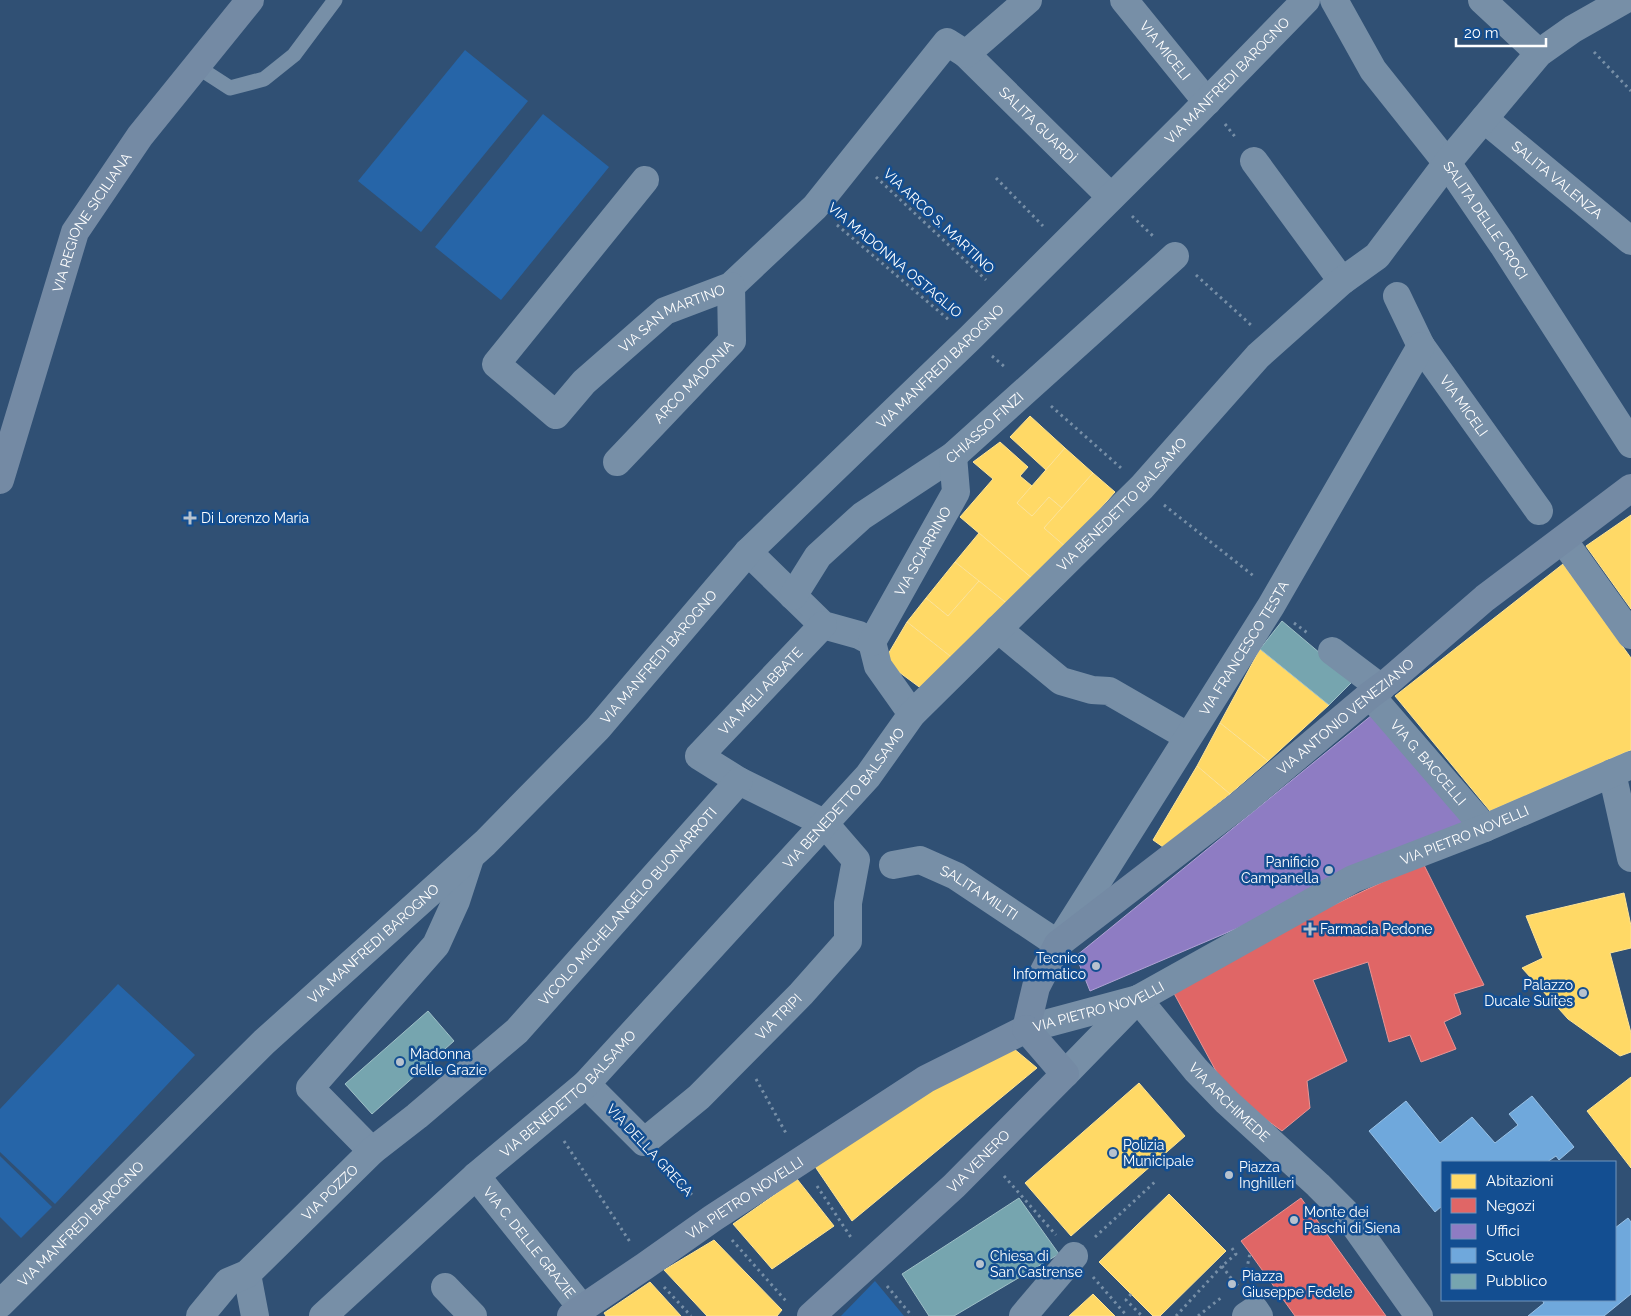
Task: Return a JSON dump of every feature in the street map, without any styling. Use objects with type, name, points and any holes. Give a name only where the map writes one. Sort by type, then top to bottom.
[{"type":"street","name":"VIA REGIONE SICILIANA","points":[[0,480],[75,232],[140,136],[250,0]]},
{"type":"street","points":[[966,54],[1028,0]]},
{"type":"street","name":"VIA MICELI","points":[[1124,0],[1207,102]]},
{"type":"street","name":"VIA MANFREDI BAROGNO","points":[[0,1304],[264,1042],[470,856],[598,728],[748,552],[1008,301],[1306,0]]},
{"type":"street","name":"SALITA DELLE CROCI","points":[[1334,0],[1373,70],[1447,163],[1503,245],[1631,444]]},
{"type":"street","name":"VIA BENEDETTO BALSAMO","points":[[336,1312],[476,1176],[586,1084],[868,776],[912,714],[1142,487],[1258,356],[1342,281],[1377,256],[1447,163],[1539,53],[1573,30],[1624,0]]},
{"type":"street","points":[[1489,3],[1539,53]]},
{"type":"street","name":"VIA SAN MARTINO","points":[[645,180],[496,364],[556,415],[584,382],[665,311],[731,286],[815,207],[947,42],[966,54]]},
{"type":"street","name":"SALITA GUARDÌ","points":[[966,54],[1111,197]]},
{"type":"street","name":"SALITA VALENZA","points":[[1484,119],[1631,241]]},
{"type":"street","points":[[1254,160],[1342,281]]},
{"type":"street","name":"CHIASSO FINZI","points":[[793,596],[818,556],[862,516],[953,456],[1175,256]]},
{"type":"street","name":"ARCO MADONIA","points":[[617,462],[732,341],[731,286]]},
{"type":"street","name":"VIA MICELI","points":[[1397,296],[1421,346],[1539,511]]},
{"type":"street","name":"VIA FRANCESCO TESTA","points":[[1058,944],[1274,600],[1421,346]]},
{"type":"street","name":"VIA SCIARRINO","points":[[866,639],[956,492],[953,456]]},
{"type":"street","name":"VIA ANTONIO VENEZIANO","points":[[1058,944],[1243,802],[1376,692],[1485,598],[1631,488]]},
{"type":"street","points":[[1562,540],[1631,634]]},
{"type":"street","points":[[748,552],[824,625],[866,639],[878,666],[912,714]]},
{"type":"street","name":"VIA MELI ABBATE","points":[[739,781],[699,756],[824,625]]},
{"type":"street","points":[[998,629],[1061,681],[1092,690],[1109,691],[1188,736]]},
{"type":"street","name":"VIA G. BACCELLI","points":[[1332,651],[1376,692],[1485,828]]},
{"type":"street","points":[[1622,769],[1631,858]]},
{"type":"street","name":"VIA PIETRO NOVELLI","points":[[577,1312],[713,1218],[926,1079],[1026,1028],[1138,999],[1353,879],[1485,828],[1622,769]]},
{"type":"street","points":[[739,781],[824,823]]},
{"type":"street","name":"VICOLO MICHELANGELO BUONARROTI","points":[[417,1116],[517,1031],[739,781]]},
{"type":"street","name":"VIA TRIPI","points":[[644,1142],[698,1097],[801,994],[848,941],[848,903],[856,860],[824,823]]},
{"type":"street","points":[[372,1151],[310,1088],[436,945],[456,901],[470,856]]},
{"type":"street","name":"SALITA MILITI","points":[[893,864],[920,860],[956,876],[1058,944]]},
{"type":"street","points":[[1058,944],[1036,987],[1026,1028],[1065,1074]]},
{"type":"street","name":"VIA VENERO","points":[[811,1316],[954,1186],[1138,999]]},
{"type":"street","name":"VIA ARCHIMEDE","points":[[1138,999],[1202,1076],[1227,1102],[1345,1212],[1419,1316]]},
{"type":"street","name":"VIA DELLA GRECA","points":[[586,1084],[644,1142]]},
{"type":"street","name":"VIA POZZO","points":[[200,1316],[228,1282],[247,1274],[372,1151],[417,1116]]},
{"type":"street","name":"VIA C. DELLE GRAZIE","points":[[476,1176],[577,1312]]},
{"type":"street","points":[[1023,1316],[1074,1256]]},
{"type":"street","points":[[247,1274],[255,1316]]},
{"type":"street","points":[[445,1287],[473,1316]]},
{"type":"street","points":[[1246,1316],[1255,1310],[1259,1316]]},
{"type":"lane","points":[[196,66],[230,88],[264,79],[294,55],[336,0]]},
{"type":"path","points":[[1573,30],[1631,91]]},
{"type":"path","points":[[1207,102],[1254,160]]},
{"type":"path","name":"VIA ARCO S. MARTINO","points":[[855,158],[1008,301]]},
{"type":"path","points":[[996,178],[1062,246]]},
{"type":"path","name":"VIA MADONNA OSTAGLIO","points":[[815,207],[1030,387],[1142,487],[1274,600]]},
{"type":"path","points":[[1274,600],[1332,651]]},
{"type":"path","points":[[549,1116],[646,1266],[691,1316]]},
{"type":"path","name":"VIA DELLA GRECA","points":[[644,1142],[787,1302]]},
{"type":"path","points":[[985,1155],[1127,1316]]},
{"type":"path","points":[[1074,1256],[1157,1180]]},
{"type":"path","points":[[1176,1316],[1222,1266],[1236,1254],[1231,1247]]},
{"type":"path","points":[[1222,1266],[1236,1285],[1245,1278],[1250,1253]]},
{"type":"path","points":[[868,1263],[912,1316]]},
{"type":"path","points":[[1199,1315],[1227,1293]]},
{"type":"path","points":[[1131,1294],[1126,1300],[1142,1316]]},
{"type":"shaded area","points":[[465,50],[528,101],[421,232],[358,181]]},
{"type":"shaded area","points":[[543,114],[609,167],[501,300],[435,247]]},
{"type":"shaded area","points":[[118,984],[195,1055],[55,1204],[0,1152],[0,1109]]},
{"type":"shaded area","points":[[0,1156],[52,1207],[21,1238],[0,1217]]},
{"type":"shaded area","points":[[875,1281],[904,1316],[841,1316]]},
{"type":"building: Abitazioni","points":[[1030,416],[1065,448],[1046,470],[1010,437]]},
{"type":"building: Abitazioni","points":[[1000,442],[1028,467],[1020,476],[1032,486],[1017,503],[1032,516],[1049,497],[1062,508],[1044,528],[1066,547],[1034,580],[960,517],[993,479],[973,462]]},
{"type":"building: Abitazioni","points":[[1065,448],[1093,473],[1062,508],[1049,497],[1032,516],[1017,503]]},
{"type":"building: Abitazioni","points":[[1093,473],[1115,492],[1066,547],[1044,528]]},
{"type":"building: Abitazioni","points":[[1631,515],[1631,609],[1586,546]]},
{"type":"building: Abitazioni","points":[[979,533],[1034,580],[1010,606],[955,562]]},
{"type":"building: Abitazioni","points":[[955,562],[979,581],[948,616],[926,598]]},
{"type":"building: Abitazioni","points":[[1563,564],[1631,658],[1631,750],[1490,811],[1395,696]]},
{"type":"building: Abitazioni","points":[[979,581],[1010,606],[955,660],[907,622],[926,598],[948,616]]},
{"type":"building: Abitazioni","points":[[907,622],[955,660],[926,692],[884,661]]},
{"type":"building: Abitazioni","points":[[1260,649],[1329,705],[1268,761],[1220,723]]},
{"type":"building: Abitazioni","points":[[1220,723],[1268,761],[1230,794],[1197,766]]},
{"type":"building: Abitazioni","points":[[1197,766],[1230,794],[1163,847],[1153,840]]},
{"type":"building: Abitazioni","name":"Palazzo Ducale Suites","points":[[1624,893],[1631,926],[1631,948],[1610,953],[1631,1033],[1631,1052],[1620,1056],[1568,1019],[1522,968],[1543,958],[1526,916]]},
{"type":"building: Abitazioni","points":[[1013,1048],[1037,1068],[852,1221],[814,1165],[950,1067]]},
{"type":"building: Abitazioni","points":[[1631,1077],[1631,1168],[1587,1111]]},
{"type":"building: Abitazioni","name":"Polizia Municipale","points":[[1139,1083],[1185,1136],[1071,1236],[1025,1183]]},
{"type":"building: Abitazioni","points":[[797,1179],[834,1226],[772,1269],[733,1224]]},
{"type":"building: Abitazioni","points":[[1169,1194],[1226,1251],[1160,1316],[1153,1316],[1099,1262]]},
{"type":"building: Abitazioni","points":[[714,1240],[782,1310],[777,1316],[707,1316],[664,1270]]},
{"type":"building: Abitazioni","points":[[650,1282],[681,1316],[606,1316],[604,1313]]},
{"type":"building: Abitazioni","points":[[1093,1294],[1115,1316],[1069,1316]]},
{"type":"building: Negozi","points":[[1423,863],[1484,985],[1454,994],[1461,1014],[1444,1022],[1456,1049],[1421,1062],[1410,1035],[1389,1042],[1368,962],[1313,980],[1347,1061],[1307,1081],[1310,1108],[1282,1131],[1247,1106],[1223,1084],[1170,986],[1255,942]]},
{"type":"building: Negozi","points":[[1301,1198],[1386,1316],[1295,1316],[1241,1241]]},
{"type":"building: Uffici","points":[[1372,715],[1468,822],[1353,879],[1090,991],[1076,956]]},
{"type":"building: Scuole","points":[[1532,1096],[1574,1147],[1559,1160],[1556,1156],[1548,1161],[1441,1161],[1441,1207],[1435,1212],[1369,1131],[1406,1101],[1440,1143],[1472,1117],[1495,1143],[1518,1125],[1509,1114]]},
{"type":"building: Scuole","points":[[1628,1218],[1631,1222],[1631,1294],[1604,1316],[1528,1316],[1544,1303],[1543,1301],[1616,1301],[1616,1227]]},
{"type":"building: Pubblico","points":[[1282,621],[1353,681],[1329,705],[1260,649]]},
{"type":"building: Pubblico","name":"Madonna delle Grazie","points":[[428,1011],[454,1041],[372,1114],[345,1084]]},
{"type":"building: Pubblico","name":"Chiesa di San Castrense","points":[[1019,1198],[1059,1254],[954,1316],[929,1316],[902,1274]]},
{"type":"place","name":"Di Lorenzo Maria","points":[[190,518]]},
{"type":"place","name":"Panificio Campanella","points":[[1329,870]]},
{"type":"place","name":"Farmacia Pedone","points":[[1310,929]]},
{"type":"place","name":"Tecnico Informatico","points":[[1096,966]]},
{"type":"place","name":"Palazzo Ducale Suites","points":[[1583,993]]},
{"type":"place","name":"Madonna delle Grazie","points":[[400,1062]]},
{"type":"place","name":"Polizia Municipale","points":[[1113,1153]]},
{"type":"place","name":"Piazza Inghilleri","points":[[1229,1175]]},
{"type":"place","name":"Monte dei Paschi di Siena","points":[[1294,1220]]},
{"type":"place","name":"Chiesa di San Castrense","points":[[980,1264]]},
{"type":"place","name":"Piazza Giuseppe Fedele","points":[[1232,1284]]}]
